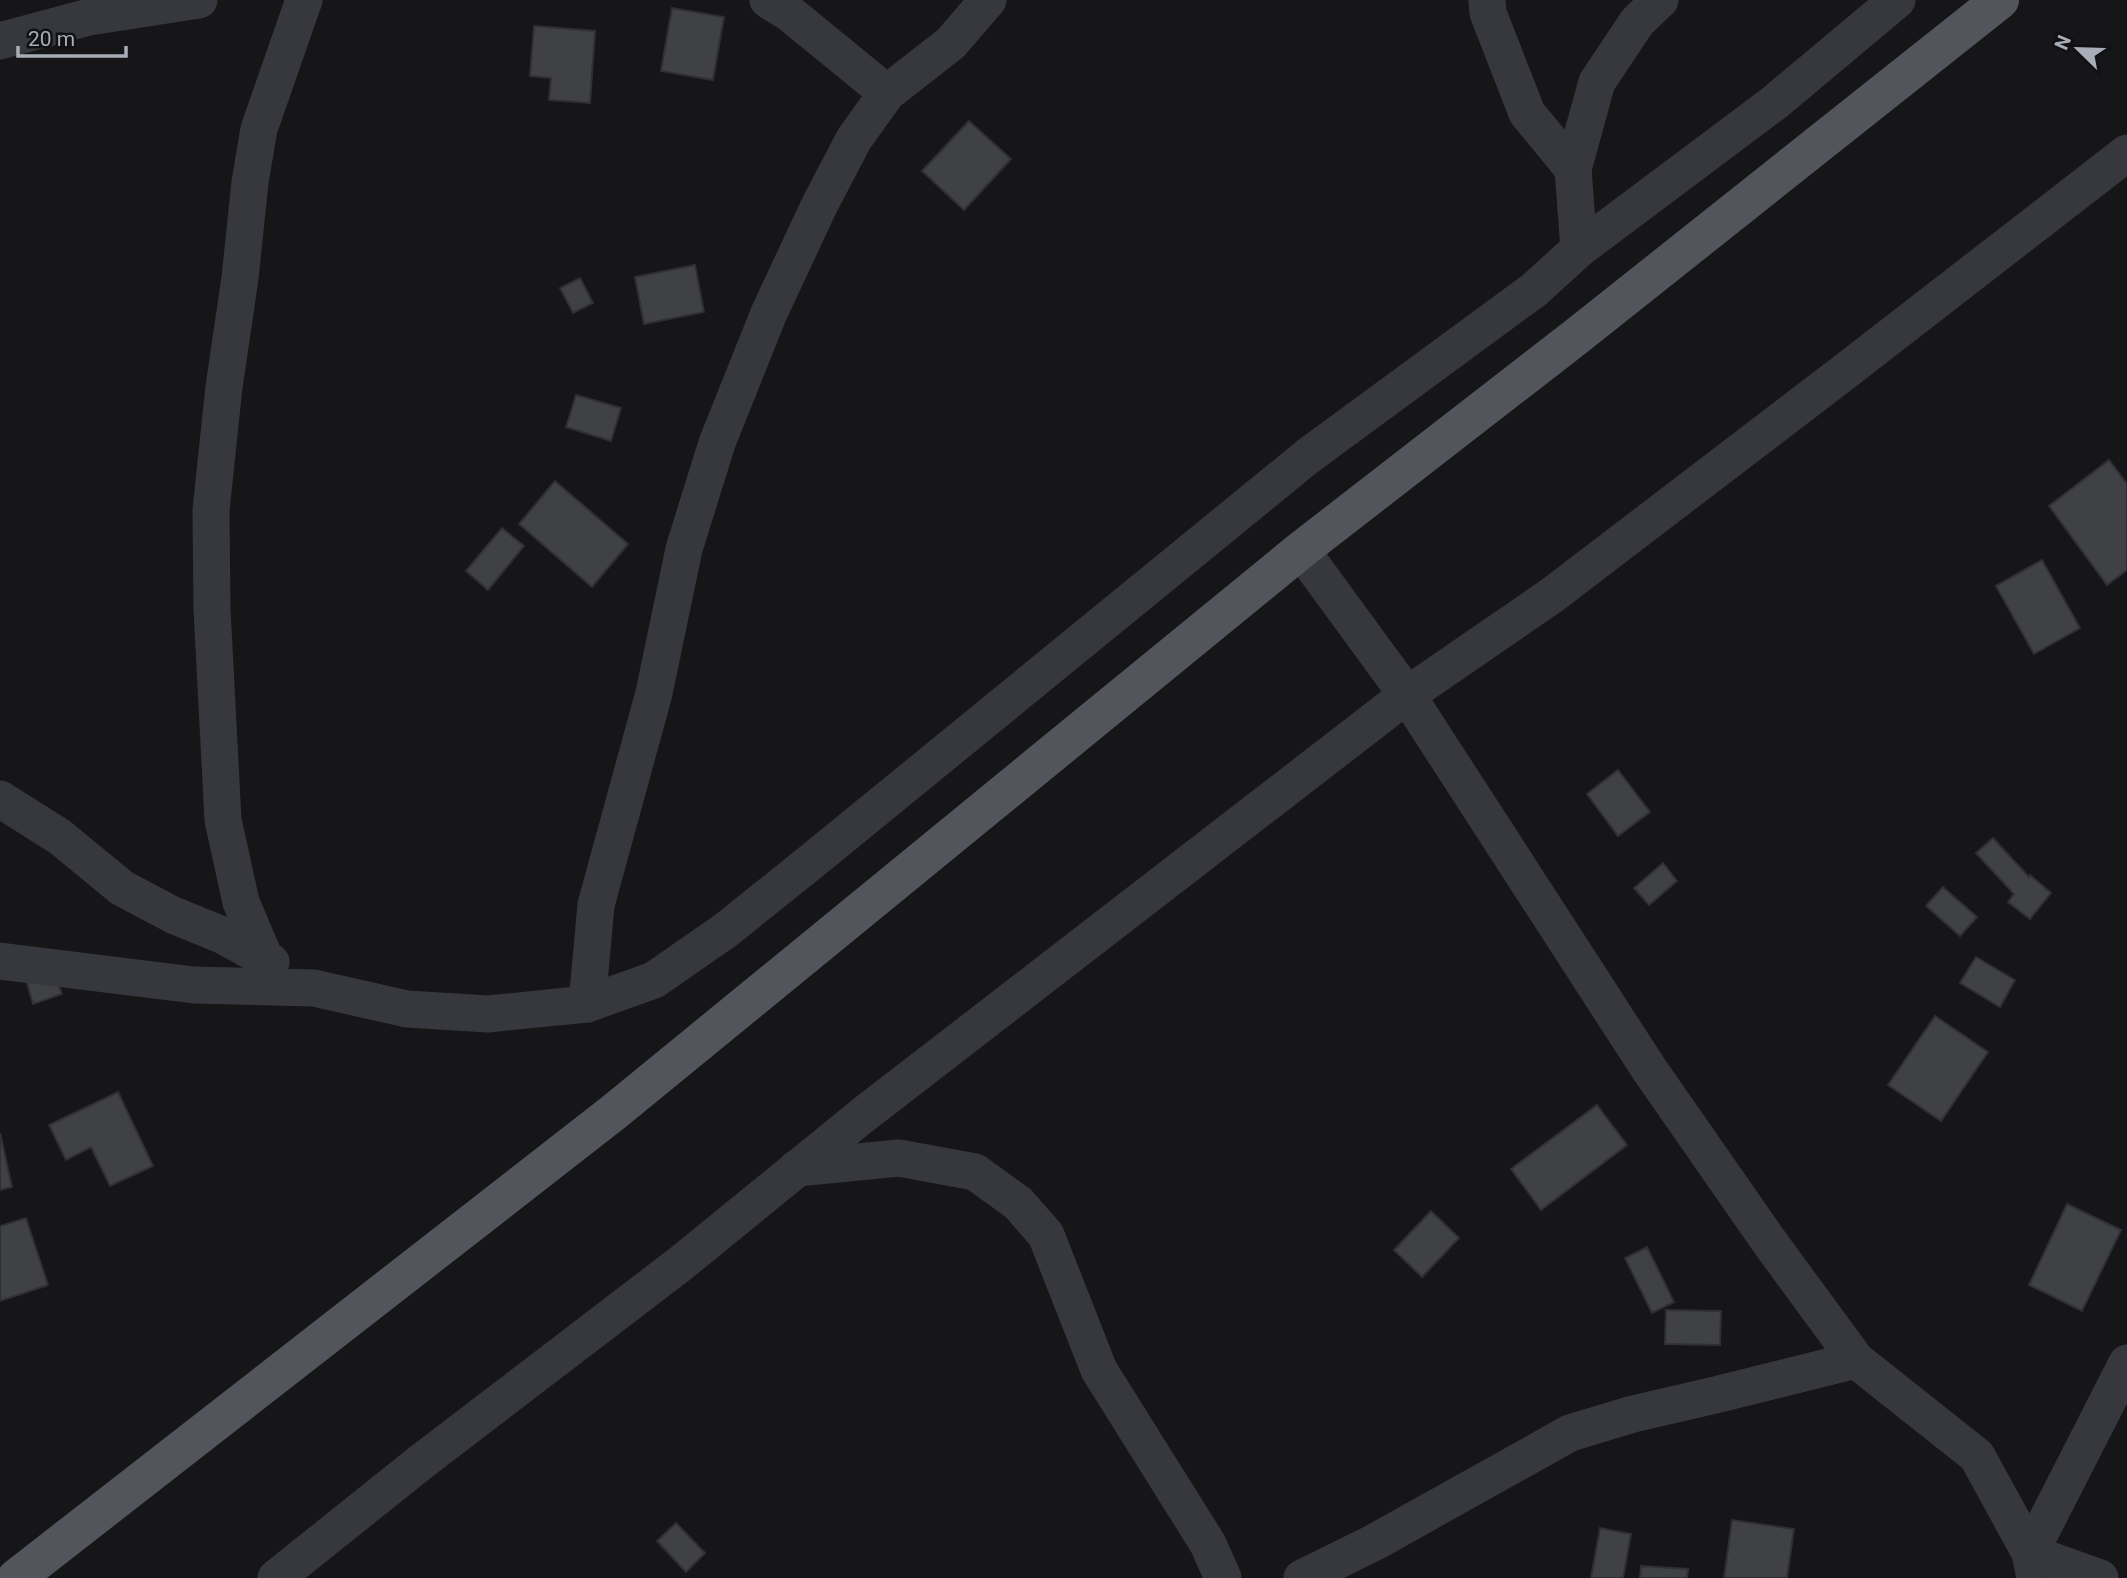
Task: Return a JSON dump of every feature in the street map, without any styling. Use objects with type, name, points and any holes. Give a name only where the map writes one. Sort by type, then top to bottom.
[{"type":"main road","points":[[16,1578],[614,1112],[1301,550],[1577,336],[2000,0]]},
{"type":"street","points":[[0,41],[89,17],[199,0]]},
{"type":"street","points":[[265,959],[242,902],[223,820],[212,609],[211,510],[224,387],[259,129],[304,0]]},
{"type":"street","points":[[768,0],[789,13],[887,93]]},
{"type":"street","points":[[587,1004],[596,905],[654,693],[684,550],[717,443],[769,313],[854,139],[887,93],[951,43],[988,0]]},
{"type":"street","points":[[1487,0],[1488,13],[1527,113],[1573,169]]},
{"type":"street","points":[[1579,249],[1573,169],[1597,82],[1637,22],[1660,0]]},
{"type":"street","points":[[0,961],[194,985],[314,988],[407,1009],[488,1014],[587,1004],[654,980],[726,930],[1308,456],[1534,290],[1579,249],[1774,103],[1897,0]]},
{"type":"street","points":[[276,1578],[421,1462],[680,1264],[797,1168],[1407,695],[1550,596],[2127,153]]},
{"type":"street","points":[[1301,550],[1407,695],[1649,1069],[1768,1241],[1856,1360],[1977,1456],[2033,1566]]},
{"type":"street","points":[[0,799],[60,837],[122,888],[173,915],[222,935],[314,988]]},
{"type":"street","points":[[797,1168],[899,1158],[975,1172],[1018,1203],[1046,1235],[1099,1370],[1208,1544],[1223,1578]]},
{"type":"street","points":[[1303,1578],[1375,1542],[1570,1433],[1633,1414],[1856,1360]]},
{"type":"street","points":[[2033,1566],[2127,1363]]},
{"type":"street","points":[[2033,1566],[2100,1578]]},
{"type":"building","points":[[672,8],[724,17],[713,80],[661,71]]},
{"type":"building","points":[[534,26],[595,31],[590,103],[549,100],[551,78],[530,76]]},
{"type":"building","points":[[969,121],[1011,159],[964,210],[922,171]]},
{"type":"building","points":[[695,265],[704,312],[644,324],[635,277]]},
{"type":"building","points":[[580,278],[593,303],[573,313],[560,288]]},
{"type":"building","points":[[576,395],[621,408],[611,441],[566,427]]},
{"type":"building","points":[[2109,460],[2127,484],[2127,570],[2107,585],[2049,506]]},
{"type":"building","points":[[555,481],[628,544],[592,587],[519,524]]},
{"type":"building","points":[[502,528],[524,546],[488,590],[466,571]]},
{"type":"building","points":[[2042,560],[2080,628],[2034,654],[1996,586]]},
{"type":"building","points":[[1618,770],[1650,812],[1618,836],[1587,794]]},
{"type":"building","points":[[1993,838],[2029,877],[2030,875],[2051,893],[2030,919],[2008,902],[2014,894],[1976,853]]},
{"type":"building","points":[[1663,863],[1677,881],[1649,905],[1634,888]]},
{"type":"building","points":[[1943,887],[1977,917],[1960,936],[1926,906]]},
{"type":"building","points":[[1976,957],[2015,980],[2000,1007],[1960,983]]},
{"type":"building","points":[[54,973],[62,994],[33,1004],[27,983]]},
{"type":"building","points":[[1935,1016],[1988,1052],[1941,1121],[1888,1085]]},
{"type":"building","points":[[118,1092],[153,1166],[110,1186],[91,1147],[66,1160],[49,1125]]},
{"type":"building","points":[[1597,1105],[1627,1145],[1541,1210],[1511,1169]]},
{"type":"building","points":[[0,1133],[12,1187],[0,1190]]},
{"type":"building","points":[[2067,1204],[2121,1230],[2082,1311],[2029,1285]]},
{"type":"building","points":[[1431,1211],[1459,1238],[1422,1277],[1394,1250]]},
{"type":"building","points":[[26,1218],[48,1285],[0,1301],[0,1226]]},
{"type":"building","points":[[1647,1247],[1674,1302],[1652,1313],[1625,1258]]},
{"type":"building","points":[[1666,1310],[1721,1311],[1720,1345],[1665,1344]]},
{"type":"building","points":[[1732,1520],[1794,1529],[1787,1578],[1724,1578]]},
{"type":"building","points":[[676,1523],[705,1553],[686,1572],[657,1541]]},
{"type":"building","points":[[1600,1528],[1631,1534],[1623,1578],[1591,1578]]},
{"type":"building","points":[[1641,1566],[1688,1569],[1687,1578],[1640,1578]]}]
